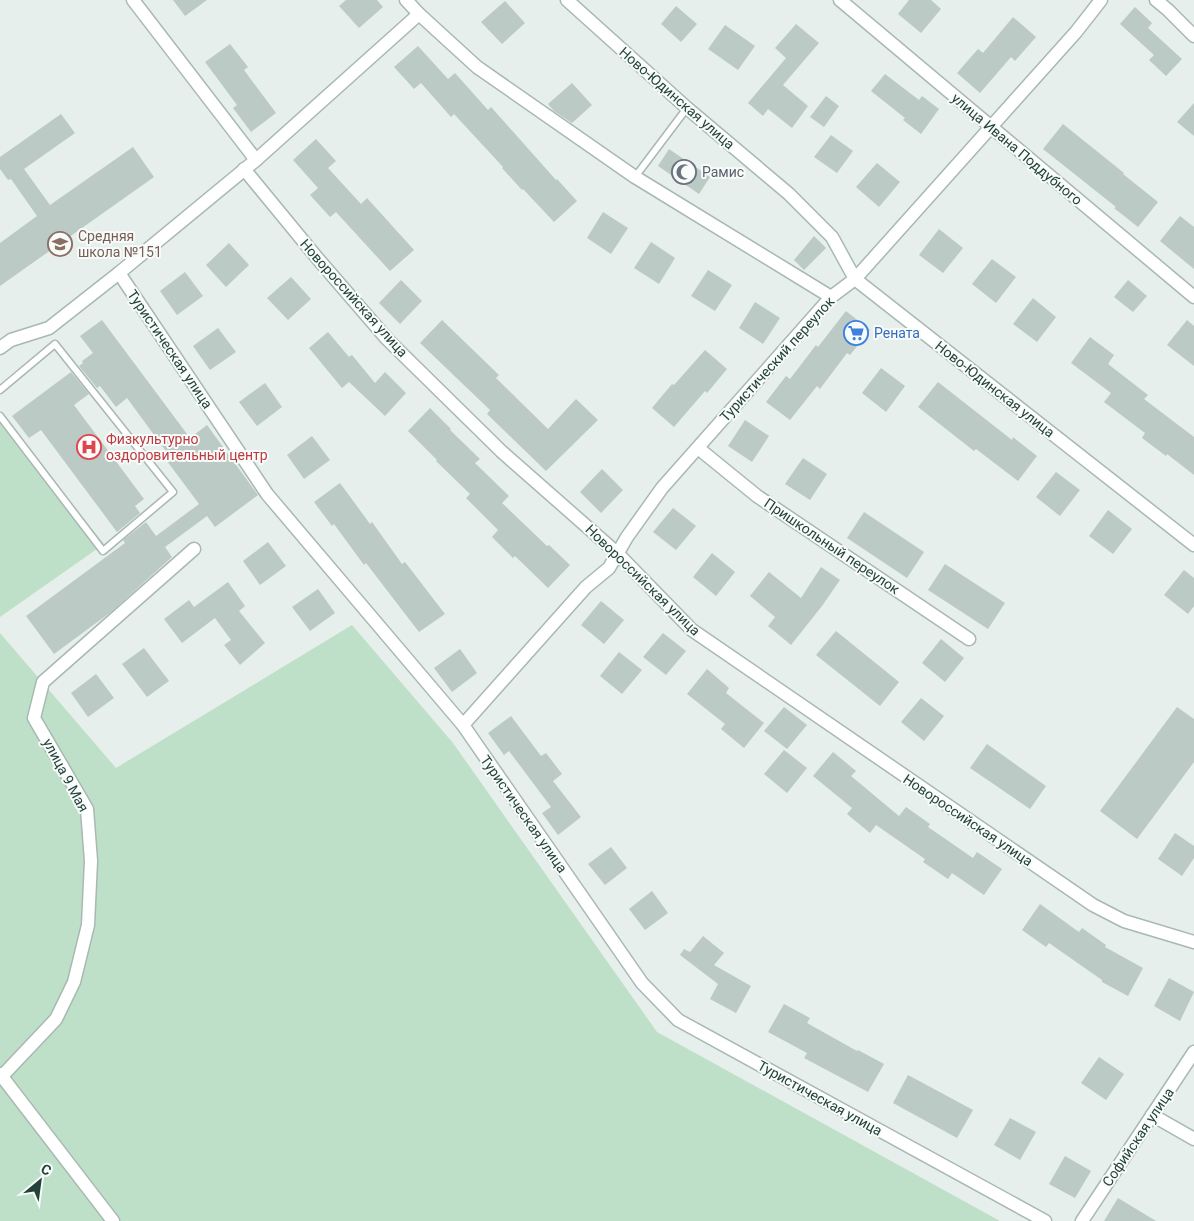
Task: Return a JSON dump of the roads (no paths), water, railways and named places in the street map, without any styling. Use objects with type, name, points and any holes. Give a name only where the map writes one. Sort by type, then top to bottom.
[{"type":"street","points":[[133,0],[256,160]]},
{"type":"street","points":[[406,0],[477,67],[635,177],[831,297]]},
{"type":"street","name":"Ново-Юдинская улица","points":[[567,0],[687,108],[789,194],[832,236],[855,280],[1194,545]]},
{"type":"street","name":"улица Ивана Поддубного","points":[[840,0],[1194,298]]},
{"type":"street","name":"Туристический переулок","points":[[463,725],[586,588],[610,568],[627,537],[662,488],[831,297],[855,280],[1076,32],[1101,0]]},
{"type":"street","points":[[1156,0],[1194,36]]},
{"type":"street","points":[[0,348],[11,340],[49,328],[119,273],[256,160],[419,14]]},
{"type":"street","name":"Новороссийская улица","points":[[244,169],[387,339],[501,451],[618,554],[692,630],[1093,905],[1124,921],[1194,942]]},
{"type":"street","name":"Туристическая улица","points":[[119,273],[267,494],[463,725],[642,983],[678,1020],[1045,1221]]},
{"type":"street","name":"Пришкольный переулок","points":[[698,448],[757,496],[969,639]]},
{"type":"street","name":"улица 9 Мая","points":[[1,1075],[56,1020],[74,982],[88,925],[91,861],[87,810],[34,718],[42,682],[194,549]]},
{"type":"street","name":"Софийская улица","points":[[1082,1221],[1194,1052]]},
{"type":"street","points":[[1,1075],[113,1221]]},
{"type":"street","points":[[1152,1115],[1194,1139]]},
{"type":"lane","points":[[635,177],[687,108]]},
{"type":"lane","points":[[0,390],[55,344],[173,492],[104,551],[0,416]]},
{"type":"place","name":"Рамис","points":[[684,172]]},
{"type":"place","name":"Средняя школа №151","points":[[60,244]]},
{"type":"place","name":"Рената","points":[[856,333]]},
{"type":"place","name":"Физкультурно оздоровительный центр","points":[[89,447]]}]
